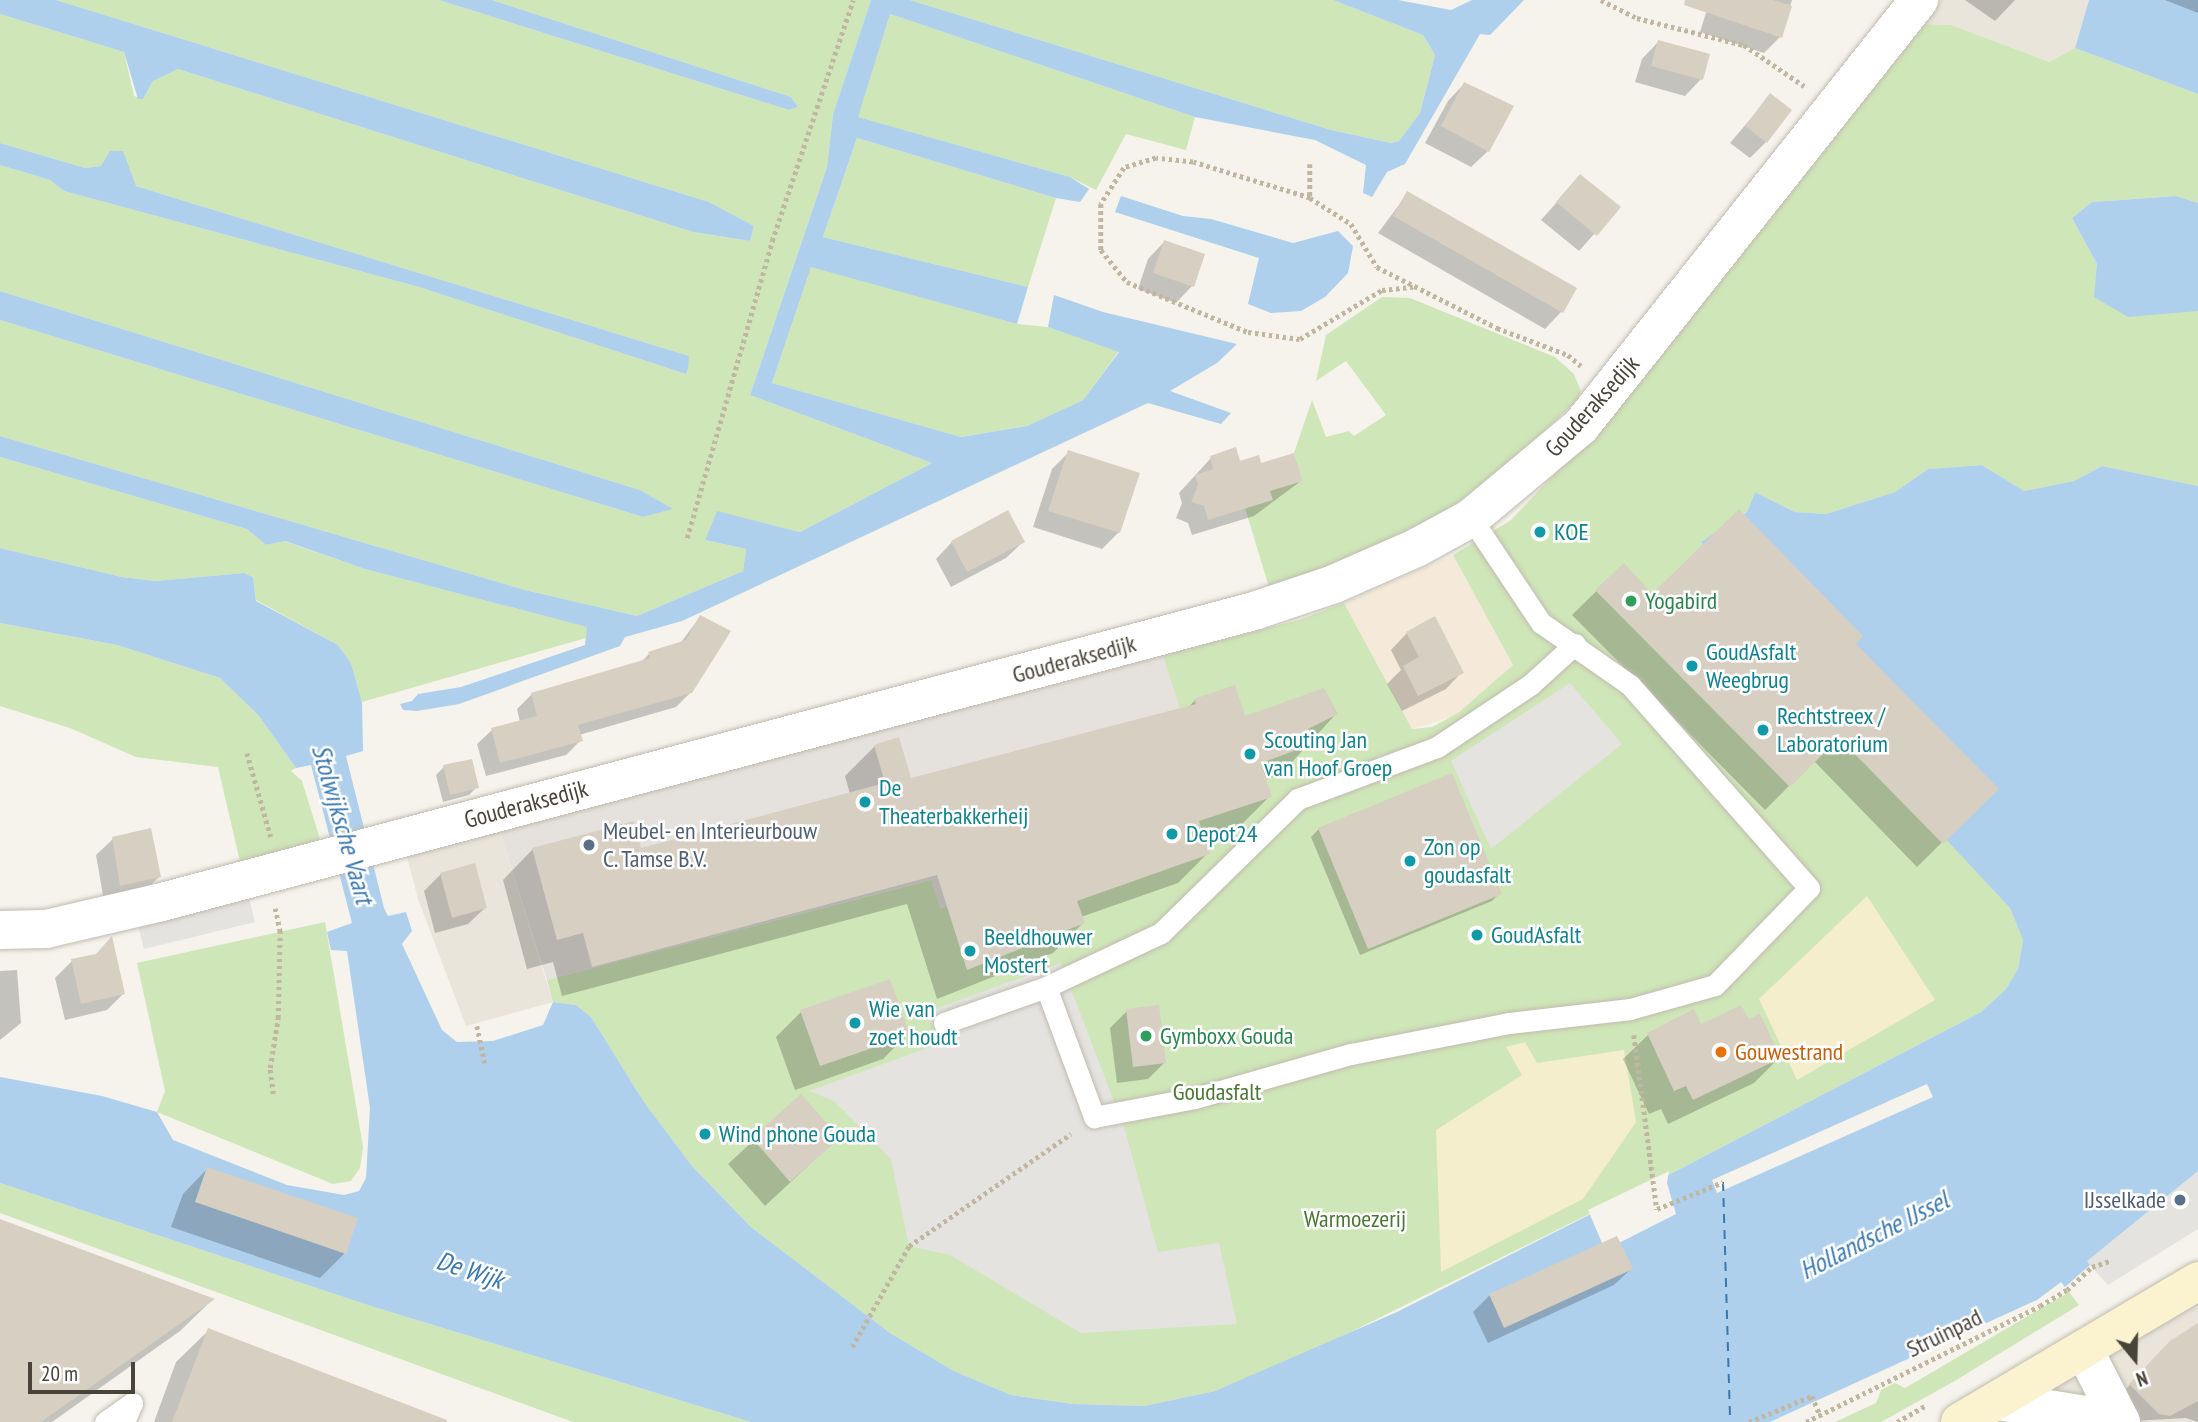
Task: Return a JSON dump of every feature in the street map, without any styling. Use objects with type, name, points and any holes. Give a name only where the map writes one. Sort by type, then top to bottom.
[{"type":"main road","points":[[1960,1422],[2198,1281]]},
{"type":"street","name":"Gouderaksedijk","points":[[0,930],[46,929],[323,860],[1254,611],[1334,584],[1471,518],[1526,476],[1610,392],[1835,111],[1919,0]]},
{"type":"street","points":[[2084,1350],[2119,1421]]},
{"type":"street","points":[[1997,1401],[2119,1421]]},
{"type":"lane","points":[[1046,987],[1094,1117],[1195,1098],[1352,1054],[1509,1023],[1630,1009],[1715,985],[1810,888],[1630,685],[1576,644],[1541,623],[1471,518]]},
{"type":"lane","points":[[944,1023],[1046,987],[1161,933],[1298,799],[1437,747],[1530,685],[1576,644]]},
{"type":"lane","points":[[105,1422],[132,1403],[124,1422]]},
{"type":"path","points":[[687,538],[772,241],[853,0]]},
{"type":"path","points":[[1601,0],[1637,18],[1744,45],[1774,62],[1835,111]]},
{"type":"path","points":[[1413,287],[1382,290],[1300,340],[1248,332],[1127,282],[1101,250],[1101,204],[1124,168],[1156,158],[1193,162],[1310,198],[1351,224],[1377,267],[1497,328],[1568,355],[1610,392]]},
{"type":"path","points":[[1310,164],[1310,198]]},
{"type":"path","points":[[247,753],[274,872],[279,932],[278,1018],[270,1068],[273,1094]]},
{"type":"path","points":[[1630,1009],[1657,1209],[1723,1181]]},
{"type":"path","points":[[477,1026],[485,1063]]},
{"type":"path","points":[[852,1348],[909,1246],[1094,1117]]},
{"type":"path","name":"Struinpad","points":[[1806,1422],[2067,1290],[2092,1267],[2109,1261]]},
{"type":"path","points":[[1749,1422],[1812,1396],[1820,1415]]},
{"type":"shaded area","points":[[1941,0],[2089,0],[2075,48],[2049,62],[1951,25],[1925,24]]},
{"type":"shaded area","points":[[1453,555],[1513,665],[1458,715],[1412,729],[1344,603]]},
{"type":"shaded area","points":[[1163,655],[1181,709],[1047,876],[939,908],[930,880],[547,980],[499,829]]},
{"type":"shaded area","points":[[1570,683],[1622,744],[1491,849],[1451,761]]},
{"type":"shaded area","points":[[499,829],[553,1002],[466,1026],[418,899],[406,853]]},
{"type":"shaded area","points":[[249,898],[255,922],[144,949],[138,926]]},
{"type":"shaded area","points":[[1061,963],[1125,1130],[1158,1252],[1219,1243],[1237,1324],[1081,1333],[950,1255],[909,1246],[891,1159],[834,1101],[809,1091],[938,1044],[927,1012]]},
{"type":"shaded area","name":"IJsselkade","points":[[2198,1171],[2198,1229],[2108,1285],[2086,1261]]},
{"type":"shaded area","points":[[2198,1282],[2198,1422],[1943,1422]]},
{"type":"green space","points":[[56,0],[439,0],[789,110],[798,107],[791,97],[492,0],[871,0],[833,114],[827,167],[750,395],[932,463],[800,532],[717,512],[705,540],[746,549],[743,571],[637,616],[525,590],[0,436],[0,320],[643,517],[672,509],[640,490],[0,291],[0,165],[50,180],[64,191],[419,287],[686,374],[689,356],[136,186],[101,166],[85,168],[0,143],[0,14],[124,52],[134,96],[143,99],[153,81],[178,69],[693,232],[750,241],[754,226],[709,202]]},
{"type":"green space","points":[[910,0],[1333,0],[1423,35],[1435,55],[1420,113],[1399,141],[1391,143],[1331,130]]},
{"type":"green space","points":[[890,14],[1195,117],[1186,150],[1126,134],[1096,190],[1070,177],[857,117]]},
{"type":"green space","name":"Goudasfalt","points":[[1925,24],[1951,25],[2049,62],[2075,48],[2198,94],[2198,203],[2176,196],[2092,202],[2072,218],[2097,264],[2169,311],[2198,311],[2198,486],[2102,466],[2074,481],[2024,491],[1982,465],[1928,469],[1895,492],[1826,514],[1795,512],[1755,492],[1747,512],[1721,526],[1758,599],[1948,840],[2010,908],[2023,940],[2018,969],[2006,989],[1981,1012],[1680,1169],[1296,1359],[1215,1391],[1144,1406],[1074,1404],[1011,1395],[954,1371],[890,1333],[751,1227],[692,1166],[644,1102],[591,1017],[576,1005],[553,1002],[547,980],[931,880],[940,908],[1047,876],[1210,804],[1163,655],[1299,620],[1344,603],[1412,729],[1432,727],[1458,713],[1513,665],[1453,555],[1511,520],[1639,384]]},
{"type":"green space","points":[[857,138],[1056,198],[1028,287],[823,237]]},
{"type":"green space","points":[[811,266],[1017,324],[1048,327],[1119,351],[1083,400],[1027,426],[961,437],[772,383]]},
{"type":"green space","points":[[1382,297],[1410,298],[1555,357],[1574,374],[1581,391],[1578,399],[1505,469],[1440,515],[1324,569],[1269,587],[1245,508],[1268,486],[1303,481],[1294,453],[1312,400],[1326,437],[1349,431],[1354,436],[1386,415],[1346,361],[1316,381],[1326,335]]},
{"type":"green space","points":[[0,457],[247,529],[266,545],[284,541],[365,569],[588,627],[586,638],[362,702],[351,663],[338,645],[256,600],[253,577],[244,573],[156,581],[122,577],[0,548]]},
{"type":"green space","points":[[0,623],[117,645],[220,678],[259,716],[296,768],[291,771],[302,781],[320,839],[241,866],[218,767],[136,757],[70,728],[0,706]]},
{"type":"green space","points":[[325,922],[363,1147],[360,1168],[351,1181],[333,1184],[157,1112],[165,1091],[137,963]]},
{"type":"green space","points":[[0,1183],[371,1306],[751,1422],[573,1422],[0,1213]]},
{"type":"green space","points":[[2069,1292],[2079,1305],[1953,1382],[1881,1422],[1835,1422],[1876,1403],[1881,1390],[1895,1383],[1905,1388]]},
{"type":"sand","points":[[1867,896],[1935,1000],[1797,1080],[1759,999]]},
{"type":"sand","points":[[1525,1042],[1537,1063],[1624,1050],[1636,1122],[1583,1199],[1441,1272],[1436,1130],[1522,1075],[1506,1047]]},
{"type":"water","points":[[0,0],[56,0],[709,202],[754,226],[750,241],[693,232],[178,69],[153,81],[143,99],[138,99],[124,52],[0,14]]},
{"type":"water","points":[[439,0],[492,0],[791,97],[798,107],[789,110]]},
{"type":"water","points":[[871,0],[910,0],[1331,130],[1391,143],[1399,141],[1420,113],[1435,55],[1423,35],[1333,0],[1398,0],[1451,10],[1472,0],[1524,0],[1490,35],[1480,34],[1405,164],[1387,172],[1372,197],[1363,193],[1366,165],[1315,140],[1195,117],[890,14],[858,117],[1070,177],[1089,189],[1080,202],[1056,198],[857,138],[823,237],[1028,287],[1017,324],[811,267],[772,383],[961,437],[1027,426],[1083,400],[1119,352],[1048,327],[1054,295],[1103,312],[1237,344],[1217,363],[1170,391],[1231,413],[1221,424],[1148,403],[682,621],[625,637],[620,646],[459,704],[417,711],[403,710],[400,704],[412,701],[418,694],[461,687],[585,645],[587,627],[365,569],[285,541],[266,545],[247,529],[0,457],[0,436],[525,590],[637,616],[743,571],[746,549],[705,540],[717,511],[800,532],[932,463],[750,395],[827,167],[833,114]]},
{"type":"water","points":[[2089,0],[2198,0],[2198,94],[2075,48]]},
{"type":"water","points":[[0,143],[85,168],[101,166],[110,151],[123,151],[136,186],[689,356],[688,368],[686,374],[419,287],[64,191],[50,180],[0,165]]},
{"type":"water","points":[[1121,196],[1183,216],[1211,219],[1293,243],[1338,231],[1353,246],[1348,273],[1325,297],[1301,311],[1271,313],[1248,304],[1259,258],[1115,212]]},
{"type":"water","points":[[2176,196],[2198,203],[2198,311],[2128,317],[2094,297],[2097,264],[2072,218],[2092,202]]},
{"type":"water","points":[[0,291],[640,490],[673,509],[643,517],[0,320]]},
{"type":"water","points":[[1982,465],[2024,491],[2074,481],[2102,466],[2198,486],[2198,1171],[2087,1261],[2090,1265],[2065,1287],[2061,1282],[2037,1300],[1770,1422],[751,1422],[371,1306],[0,1183],[0,1077],[102,1096],[157,1112],[173,1140],[287,1185],[344,1195],[359,1191],[366,1178],[370,1108],[347,951],[331,950],[327,932],[352,923],[311,765],[296,768],[259,716],[220,678],[117,645],[0,623],[0,548],[122,577],[156,581],[244,573],[253,577],[256,601],[338,645],[351,663],[362,702],[363,751],[346,756],[384,908],[388,916],[406,912],[412,931],[402,944],[442,1030],[457,1042],[493,1041],[543,1025],[553,1002],[576,1005],[591,1017],[644,1102],[692,1166],[751,1227],[890,1333],[954,1371],[1011,1395],[1074,1404],[1144,1406],[1215,1391],[1397,1312],[1680,1169],[1981,1012],[2006,989],[2018,969],[2023,940],[2010,908],[1775,656],[1758,599],[1701,542],[1747,512],[1755,492],[1795,512],[1826,514],[1895,492],[1928,469]]},
{"type":"pier","points":[[1927,1084],[1933,1097],[1717,1193],[1712,1180]]},
{"type":"pier","points":[[1669,1171],[1667,1183],[1676,1214],[1605,1250],[1588,1210]]},
{"type":"building","points":[[1685,0],[1773,0],[1792,6],[1782,38],[1684,5]]},
{"type":"building","points":[[1658,40],[1710,54],[1703,80],[1651,66]]},
{"type":"building","points":[[1464,82],[1514,106],[1489,152],[1441,126]]},
{"type":"building","points":[[1770,93],[1792,110],[1767,143],[1745,126]]},
{"type":"building","points":[[1580,174],[1621,207],[1597,236],[1556,202]]},
{"type":"building","points":[[1407,191],[1577,288],[1563,313],[1393,216]]},
{"type":"building","points":[[1164,240],[1205,254],[1194,287],[1153,273]]},
{"type":"building","points":[[1236,447],[1240,461],[1259,455],[1261,463],[1294,453],[1303,481],[1270,491],[1273,500],[1208,520],[1204,506],[1191,502],[1198,485],[1195,475],[1213,469],[1210,456]]},
{"type":"building","points":[[1068,450],[1140,473],[1120,533],[1048,511]]},
{"type":"building","points":[[1739,509],[1863,636],[1856,644],[1999,789],[1943,844],[1839,738],[1790,787],[1595,590],[1624,563],[1652,594]]},
{"type":"building","points":[[1008,510],[1025,542],[967,572],[951,541]]},
{"type":"building","points":[[700,615],[731,631],[692,693],[578,725],[583,741],[500,763],[491,728],[537,716],[531,693],[650,658],[648,652],[686,640]]},
{"type":"building","points":[[1435,616],[1464,673],[1418,696],[1403,666],[1419,657],[1406,632]]},
{"type":"building","points":[[1235,685],[1245,716],[1324,688],[1338,714],[1308,729],[1313,744],[1261,763],[1272,797],[1199,821],[1210,854],[1077,901],[1085,923],[967,970],[937,875],[592,967],[583,933],[557,940],[532,848],[634,821],[641,848],[885,783],[874,745],[899,737],[911,778],[1196,704],[1194,699]]},
{"type":"building","points":[[472,759],[479,788],[450,795],[443,765]]},
{"type":"building","name":"Zon op goudasfalt","points":[[1452,773],[1502,894],[1368,949],[1318,828]]},
{"type":"building","points":[[151,828],[161,877],[120,886],[112,837]]},
{"type":"building","points":[[475,863],[487,908],[452,918],[440,873]]},
{"type":"building","points":[[112,936],[125,994],[81,1004],[71,959],[96,954]]},
{"type":"building","name":"Wie van zoet houdt","points":[[890,979],[910,1035],[820,1066],[800,1010]]},
{"type":"building","name":"Gymboxx Gouda","points":[[1159,1005],[1166,1063],[1133,1067],[1126,1009]]},
{"type":"building","points":[[1741,1005],[1749,1019],[1760,1014],[1781,1058],[1693,1100],[1686,1086],[1674,1091],[1647,1033],[1694,1009],[1701,1024]]},
{"type":"building","points":[[801,1094],[840,1138],[790,1182],[752,1138]]},
{"type":"building","points":[[207,1167],[358,1218],[346,1254],[195,1202]]},
{"type":"building","points":[[0,1219],[215,1299],[41,1422],[0,1422]]},
{"type":"building","points":[[1617,1236],[1633,1269],[1504,1328],[1489,1294]]},
{"type":"building","points":[[2198,1323],[2198,1401],[2170,1416],[2159,1414],[2129,1384],[2170,1341]]},
{"type":"building","points":[[208,1328],[447,1420],[172,1422]]},
{"type":"ferry route","points":[[1723,1182],[1730,1422]]},
{"type":"place","name":"KOE","points":[[1540,532]]},
{"type":"place","name":"Yogabird","points":[[1631,601]]},
{"type":"place","name":"GoudAsfalt Weegbrug","points":[[1692,666]]},
{"type":"place","name":"Rechtstreex / Laboratorium","points":[[1763,730]]},
{"type":"place","name":"Scouting Jan van Hoof Groep","points":[[1250,754]]},
{"type":"place","name":"De Theaterbakkerheij","points":[[865,802]]},
{"type":"place","name":"Depot24","points":[[1172,834]]},
{"type":"place","name":"Meubel- en Interieurbouw C. Tamse B.V.","points":[[589,845]]},
{"type":"place","name":"Zon op goudasfalt","points":[[1410,861]]},
{"type":"place","name":"GoudAsfalt","points":[[1477,935]]},
{"type":"place","name":"Beeldhouwer Mostert","points":[[970,951]]},
{"type":"place","name":"Wie van zoet houdt","points":[[855,1023]]},
{"type":"place","name":"Gymboxx Gouda","points":[[1146,1036]]},
{"type":"place","name":"Gouwestrand","points":[[1721,1052]]},
{"type":"place","name":"Wind phone Gouda","points":[[705,1134]]},
{"type":"place","name":"IJsselkade","points":[[2180,1200]]},
{"type":"water label","name":"Stolwijksche Vaart","points":[[343,824]]},
{"type":"water label","name":"Hollandsche IJssel","points":[[1874,1235]]},
{"type":"water label","name":"De Wijk","points":[[470,1270]]},
{"type":"park label","name":"Warmoezerij","points":[[1355,1219]]}]
